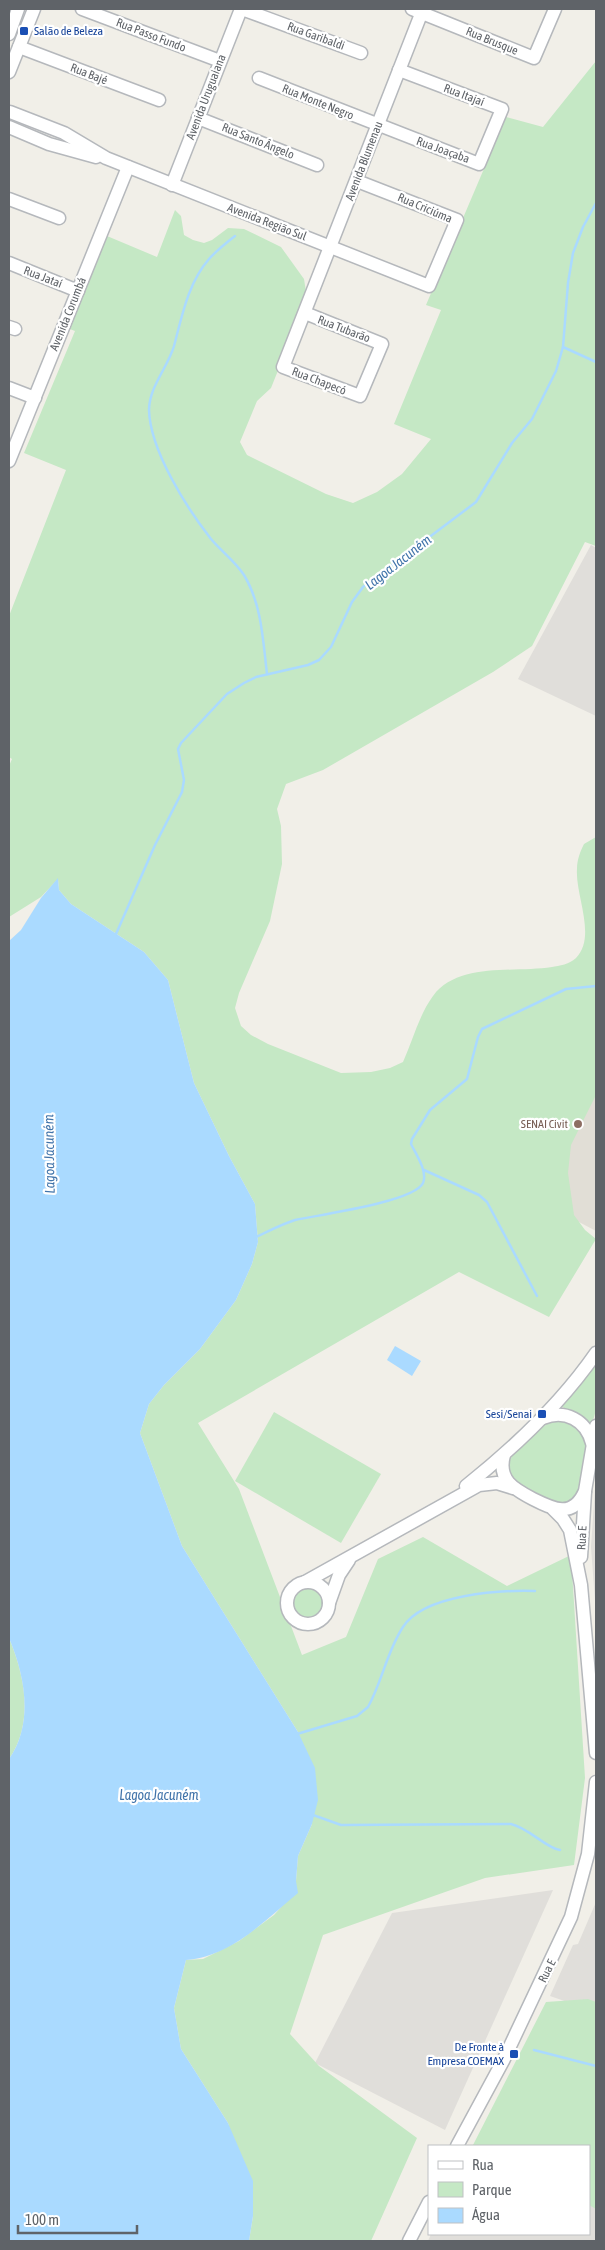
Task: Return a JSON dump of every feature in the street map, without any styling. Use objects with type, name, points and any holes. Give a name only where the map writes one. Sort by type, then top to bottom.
[{"type":"street","points":[[9,34],[18,9]]},
{"type":"street","points":[[9,72],[34,9]]},
{"type":"street","name":"Rua Passo Fundo","points":[[82,9],[220,61]]},
{"type":"street","name":"Rua Garibaldi","points":[[241,9],[362,53]]},
{"type":"street","name":"Avenida Uruguaiana","points":[[172,185],[241,9]]},
{"type":"street","name":"Rua Brusque","points":[[419,10],[534,58],[555,9]]},
{"type":"street","name":"Avenida Blumenau","points":[[283,367],[332,247],[399,70],[419,10]]},
{"type":"street","name":"Rua Bajé","points":[[19,47],[159,100]]},
{"type":"street","name":"Rua Itajaí","points":[[399,70],[502,109],[491,135]]},
{"type":"street","name":"Rua Monte Negro","points":[[259,78],[378,126]]},
{"type":"street","name":"Avenida Região Sul","points":[[9,111],[64,133],[106,158],[429,286]]},
{"type":"street","name":"Rua Santo Ângelo","points":[[198,118],[317,165]]},
{"type":"street","name":"Rua Joaçaba","points":[[378,126],[479,164],[491,135]]},
{"type":"street","name":"Avenida Região Sul","points":[[9,127],[65,149],[106,158]]},
{"type":"street","name":"Avenida Corumbá","points":[[9,461],[128,167]]},
{"type":"street","name":"Rua Criciúma","points":[[357,181],[457,220],[429,286]]},
{"type":"street","points":[[9,199],[59,218]]},
{"type":"street","name":"Rua Jataí","points":[[9,263],[78,291]]},
{"type":"street","name":"Rua Tubarão","points":[[305,313],[382,344],[370,373]]},
{"type":"street","name":"Rua Chapecó","points":[[283,367],[360,396],[370,373]]},
{"type":"street","points":[[9,388],[35,398]]},
{"type":"street","points":[[444,1503],[504,1455],[543,1418],[576,1380],[596,1353]]},
{"type":"street","points":[[543,1418],[559,1414],[574,1418],[588,1431],[592,1443]]},
{"type":"street","points":[[351,1557],[339,1575],[325,1614],[318,1621],[308,1623],[295,1619],[288,1607],[288,1597],[292,1589],[444,1503],[484,1484],[497,1483],[513,1488],[553,1509],[562,1510],[571,1507],[580,1501],[585,1491],[596,1426]]},
{"type":"street","points":[[504,1455],[503,1474],[513,1488]]},
{"type":"street","name":"Rua E","points":[[581,1585],[585,1491]]},
{"type":"street","name":"Rua E","points":[[553,1509],[570,1530],[581,1585],[596,1753]]},
{"type":"street","points":[[305,1582],[314,1583],[322,1588],[327,1596],[328,1605]]},
{"type":"street","name":"Rua E","points":[[458,2145],[503,2061],[571,1918],[588,1854],[596,1782]]},
{"type":"street","points":[[409,2241],[428,2204]]},
{"type":"shaded area","points":[[591,545],[596,548],[596,716],[518,679]]},
{"type":"shaded area","name":"SENAI Civit","points":[[596,1056],[596,1231],[524,1193]]},
{"type":"shaded area","points":[[596,1474],[596,1614],[591,1547]]},
{"type":"shaded area","points":[[553,1890],[445,2130],[315,2063],[392,1913]]},
{"type":"shaded area","points":[[596,1902],[596,2012],[550,1996],[573,1945],[578,1944]]},
{"type":"shaded area","points":[[590,2195],[596,2198],[596,2241],[428,2241],[431,2235],[590,2235]]},
{"type":"green space","points":[[596,61],[596,546],[585,542],[532,646],[493,672],[323,770],[286,784],[277,809],[281,826],[282,864],[270,921],[239,993],[235,1008],[241,1026],[251,1035],[268,1044],[341,1073],[371,1072],[390,1068],[403,1062],[428,1003],[444,985],[472,973],[552,967],[568,963],[576,958],[582,949],[585,939],[584,915],[577,879],[578,862],[584,844],[596,837],[596,1095],[571,1145],[568,1173],[574,1215],[585,1230],[596,1239],[549,1317],[459,1272],[198,1423],[239,1489],[302,1655],[346,1637],[378,1559],[423,1537],[507,1586],[571,1555],[585,1778],[574,1865],[485,1878],[323,1935],[290,2034],[319,2066],[417,2138],[371,2241],[249,2241],[253,2216],[228,2123],[181,2049],[174,2008],[186,1960],[203,1959],[239,1941],[274,1915],[284,1904],[296,1881],[298,1856],[312,1824],[298,1732],[182,1546],[140,1433],[149,1404],[164,1385],[200,1349],[236,1300],[252,1264],[258,1242],[255,1204],[229,1156],[194,1083],[168,980],[144,952],[71,904],[59,890],[58,879],[41,897],[9,917],[9,766],[12,759],[9,757],[9,616],[66,470],[24,453],[75,331],[67,328],[107,236],[157,257],[175,210],[181,216],[184,235],[193,240],[204,243],[212,240],[228,228],[244,229],[281,247],[304,279],[307,298],[271,388],[257,401],[240,442],[247,455],[326,494],[353,503],[377,492],[402,474],[431,439],[394,424],[441,310],[426,305],[506,117],[543,127]]},
{"type":"green space","points":[[596,1361],[596,1405],[593,1420],[590,1424],[561,1406]]},
{"type":"green space","points":[[274,1412],[381,1474],[341,1543],[235,1481]]},
{"type":"green space","points":[[556,1420],[576,1424],[586,1442],[581,1489],[574,1501],[560,1505],[525,1489],[510,1475],[508,1466],[513,1455],[524,1443],[543,1427]]},
{"type":"green space","points":[[308,1585],[315,1586],[321,1590],[325,1596],[325,1610],[321,1616],[315,1620],[308,1621],[301,1620],[295,1616],[291,1610],[290,1603],[291,1596],[295,1590],[301,1586]]},
{"type":"green space","points":[[9,1638],[23,1683],[24,1715],[17,1745],[9,1759]]},
{"type":"green space","points":[[588,1999],[596,2002],[596,2209],[590,2206],[590,2145],[473,2145],[546,2002]]},
{"type":"water","name":"Lagoa Jacuném","points":[[58,878],[59,890],[71,904],[144,952],[168,980],[194,1083],[229,1156],[255,1204],[258,1242],[252,1264],[236,1300],[200,1349],[164,1385],[149,1404],[140,1433],[182,1546],[298,1732],[315,1768],[318,1800],[312,1824],[298,1856],[296,1881],[298,1893],[260,1925],[233,1944],[218,1952],[186,1960],[174,2008],[181,2049],[228,2123],[253,2181],[253,2216],[249,2241],[9,2241],[9,1759],[17,1745],[22,1730],[24,1699],[23,1683],[9,1638],[9,941],[21,930],[41,898]]},
{"type":"water","points":[[395,1346],[421,1361],[412,1376],[387,1360]]},
{"type":"waterway","name":"Lagoa Jacuném","points":[[116,934],[155,845],[182,792],[184,780],[178,749],[181,743],[227,694],[244,683],[256,677],[308,665],[319,660],[331,647],[352,602],[363,587],[476,502],[512,443],[532,419],[556,371],[563,347],[568,283],[573,253],[583,227],[596,203]]},
{"type":"waterway","points":[[235,236],[209,259],[196,278],[183,312],[171,354],[152,393],[149,410],[156,443],[171,478],[211,539],[244,575],[255,598],[261,623],[267,674]]},
{"type":"waterway","points":[[563,347],[596,362]]},
{"type":"waterway","points":[[256,1237],[295,1220],[385,1202],[416,1190],[423,1183],[424,1174],[421,1163],[411,1144],[412,1139],[430,1110],[467,1079],[478,1037],[482,1029],[566,989],[596,986]]},
{"type":"waterway","points":[[424,1170],[479,1195],[487,1202],[537,1296]]},
{"type":"waterway","points":[[297,1734],[357,1716],[368,1707],[397,1636],[413,1616],[428,1607],[464,1596],[484,1593],[535,1591]]},
{"type":"waterway","points":[[313,1815],[341,1825],[511,1824],[518,1826],[549,1846],[560,1850]]},
{"type":"waterway","points":[[534,2050],[596,2066]]},
{"type":"place","name":"Salão de Beleza","points":[[24,31]]},
{"type":"place","name":"SENAI Civit","points":[[578,1124]]},
{"type":"place","name":"Sesi/Senai","points":[[542,1414]]},
{"type":"place","name":"De Fronte à Empresa COEMAX","points":[[514,2054]]}]
